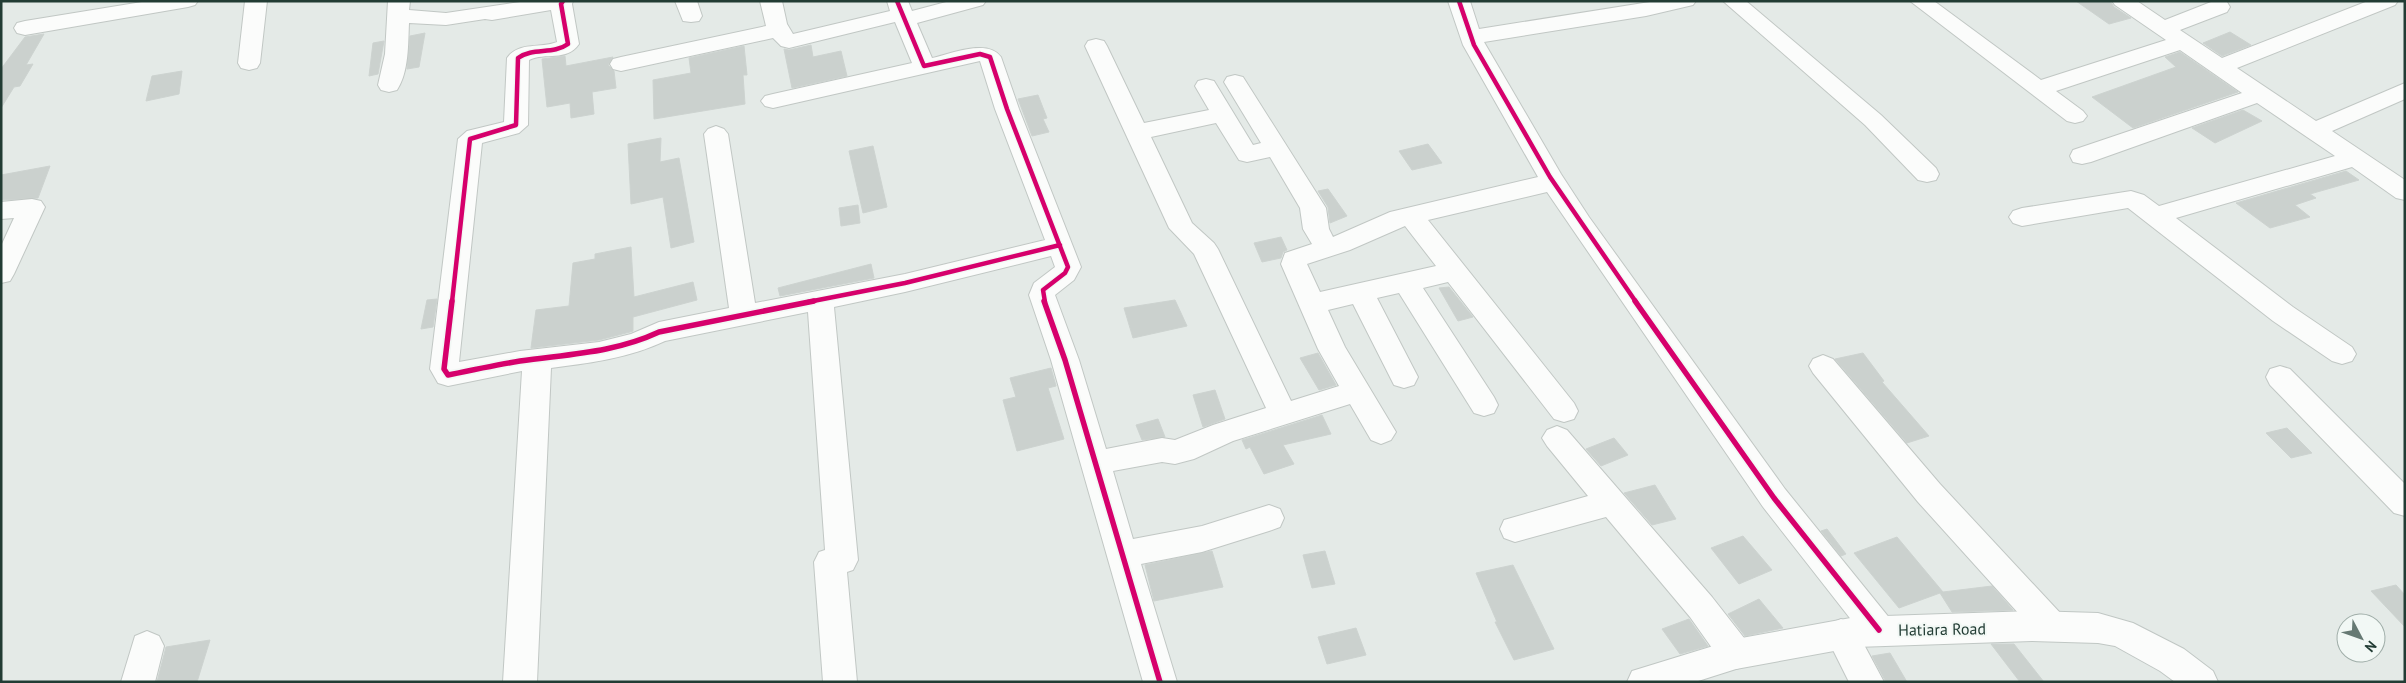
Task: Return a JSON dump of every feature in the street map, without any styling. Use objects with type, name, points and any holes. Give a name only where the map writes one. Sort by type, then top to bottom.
[{"type":"street","points":[[25,28],[97,9],[188,1]]},
{"type":"street","points":[[249,63],[256,1]]},
{"type":"street","points":[[389,85],[395,60],[399,9],[446,19],[563,1],[561,4],[568,44],[562,48],[524,55],[518,58],[516,125],[508,130],[475,136],[470,139],[444,369],[448,375],[599,352],[638,342],[659,332],[905,283],[1060,245]]},
{"type":"street","points":[[771,1],[783,38],[792,41],[902,12],[976,1]]},
{"type":"street","points":[[1459,1],[1471,37],[1553,182],[1621,284],[1774,498],[1879,630]]},
{"type":"street","points":[[1471,37],[1642,5],[1686,1]]},
{"type":"street","points":[[1733,1],[1873,120],[1927,174]]},
{"type":"street","points":[[1920,1],[2075,116]]},
{"type":"street","points":[[2122,1],[2405,192]]},
{"type":"street","points":[[2219,67],[2388,1]]},
{"type":"street","points":[[2163,29],[2219,7]]},
{"type":"street","points":[[902,12],[922,65],[926,67]]},
{"type":"street","points":[[621,64],[779,30]]},
{"type":"street","points":[[2038,89],[2183,42]]},
{"type":"street","points":[[1096,46],[1182,228],[1205,249],[1283,414]]},
{"type":"street","points":[[773,101],[980,54],[990,56],[1007,109],[1068,267],[1065,273],[1043,290],[1042,295],[1065,360],[1160,682]]},
{"type":"street","points":[[1235,82],[1313,208],[1316,229],[1327,248]]},
{"type":"street","points":[[1206,86],[1248,154],[1277,148]]},
{"type":"street","points":[[2315,130],[2405,90]]},
{"type":"street","points":[[2082,156],[2261,94]]},
{"type":"street","points":[[1138,132],[1223,114]]},
{"type":"street","points":[[716,134],[743,315]]},
{"type":"street","points":[[2155,215],[2356,158]]},
{"type":"street","points":[[1381,432],[1332,349],[1293,261],[1297,257],[1341,244],[1392,221],[1553,182]]},
{"type":"street","points":[[2022,217],[2132,199],[2137,200],[2283,314],[2342,354]]},
{"type":"street","points":[[1,211],[32,207],[1,274]]},
{"type":"street","points":[[1410,216],[1454,271],[1560,424],[1610,503],[1701,607],[1736,654]]},
{"type":"street","points":[[1312,304],[1454,271]]},
{"type":"street","points":[[1406,283],[1484,405]]},
{"type":"street","points":[[1361,293],[1404,377]]},
{"type":"street","points":[[820,300],[836,561],[840,682]]},
{"type":"street","points":[[520,682],[537,360]]},
{"type":"street","points":[[1823,366],[1929,493],[2052,626]]},
{"type":"street","points":[[2280,377],[2405,504]]},
{"type":"street","points":[[1095,463],[1162,450],[1175,452],[1194,447],[1224,433],[1357,391]]},
{"type":"street","points":[[1515,528],[1610,503]]},
{"type":"street","points":[[1122,554],[1202,539],[1269,518]]},
{"type":"street","name":"Hatiara Road","points":[[1644,682],[1736,654],[1841,634],[1879,630],[2052,626],[2098,628],[2121,633],[2172,660],[2201,682]]},
{"type":"street","points":[[1841,634],[1867,682]]},
{"type":"street","points":[[138,682],[147,646]]},
{"type":"building","points":[[2076,1],[2110,1],[2114,7],[2131,18],[2109,24]]},
{"type":"building","points":[[2230,32],[2251,45],[2222,56],[2203,43]]},
{"type":"building","points":[[425,33],[419,67],[407,69],[410,36]]},
{"type":"building","points":[[44,34],[26,65],[33,64],[20,86],[14,87],[1,108],[1,69],[25,37]]},
{"type":"building","points":[[384,41],[378,74],[369,76],[373,43]]},
{"type":"building","points":[[811,45],[813,57],[841,51],[847,76],[792,88],[784,49],[789,50]]},
{"type":"building","points":[[744,46],[747,75],[743,75],[745,104],[654,119],[653,80],[691,73],[689,58]]},
{"type":"building","points":[[2180,52],[2238,92],[2133,128],[2092,97],[2176,67],[2165,57]]},
{"type":"building","points":[[565,56],[566,66],[613,57],[608,65],[614,71],[616,88],[592,92],[594,114],[571,118],[570,103],[547,107],[542,59]]},
{"type":"building","points":[[182,71],[179,94],[146,101],[152,76]]},
{"type":"building","points":[[1038,95],[1047,118],[1043,119],[1049,132],[1032,136],[1018,99]]},
{"type":"building","points":[[2243,110],[2262,121],[2215,143],[2192,128]]},
{"type":"building","points":[[661,138],[660,162],[679,158],[694,242],[671,248],[663,197],[631,204],[628,144]]},
{"type":"building","points":[[1428,144],[1442,163],[1412,170],[1399,151]]},
{"type":"building","points":[[873,146],[887,207],[863,213],[849,151]]},
{"type":"building","points":[[50,166],[38,198],[1,200],[1,175]]},
{"type":"building","points":[[2346,171],[2359,180],[2310,194],[2316,198],[2295,205],[2310,217],[2270,228],[2236,203]]},
{"type":"building","points":[[1328,189],[1347,216],[1330,223],[1328,207],[1318,191]]},
{"type":"building","points":[[858,205],[860,223],[841,226],[839,208]]},
{"type":"building","points":[[1281,237],[1287,250],[1283,252],[1281,258],[1262,262],[1254,243]]},
{"type":"building","points":[[631,247],[634,297],[693,282],[697,300],[633,317],[633,331],[630,332],[599,340],[531,348],[536,310],[569,306],[573,263],[595,259],[595,254]]},
{"type":"building","points":[[871,264],[874,278],[780,296],[778,288]]},
{"type":"building","points":[[1449,287],[1473,317],[1458,321],[1439,288]]},
{"type":"building","points":[[437,299],[433,327],[421,329],[427,300]]},
{"type":"building","points":[[1175,300],[1187,326],[1133,338],[1124,308]]},
{"type":"building","points":[[1318,353],[1336,385],[1319,390],[1300,358]]},
{"type":"building","points":[[1863,353],[1884,381],[1882,382],[1929,436],[1907,443],[1835,359]]},
{"type":"building","points":[[1051,368],[1056,386],[1048,388],[1064,439],[1017,451],[1003,400],[1016,397],[1010,378]]},
{"type":"building","points":[[1215,390],[1225,419],[1203,427],[1193,395]]},
{"type":"building","points":[[1322,415],[1331,434],[1283,445],[1294,464],[1264,474],[1250,447],[1246,449],[1242,440]]},
{"type":"building","points":[[1158,419],[1165,437],[1142,440],[1136,425]]},
{"type":"building","points":[[2287,428],[2312,453],[2291,458],[2266,433]]},
{"type":"building","points":[[1614,438],[1628,455],[1601,466],[1586,449]]},
{"type":"building","points":[[1655,485],[1676,519],[1652,525],[1624,493]]},
{"type":"building","points":[[1827,529],[1846,554],[1841,556],[1821,531]]},
{"type":"building","points":[[1743,536],[1772,570],[1739,584],[1711,548]]},
{"type":"building","points":[[1897,537],[1943,592],[1992,586],[2013,610],[1952,612],[1940,593],[1899,608],[1854,553]]},
{"type":"building","points":[[1212,551],[1223,587],[1154,601],[1145,565]]},
{"type":"building","points":[[1325,551],[1335,584],[1312,588],[1303,555]]},
{"type":"building","points":[[1513,565],[1554,649],[1514,660],[1495,622],[1497,622],[1476,573]]},
{"type":"building","points":[[2396,585],[2405,595],[2405,627],[2371,591]]},
{"type":"building","points":[[1759,599],[1783,628],[1745,636],[1728,614]]},
{"type":"building","points":[[1689,619],[1708,646],[1680,654],[1662,629]]},
{"type":"building","points":[[1356,628],[1366,655],[1327,664],[1318,637]]},
{"type":"building","points":[[210,640],[197,682],[157,682],[166,647]]},
{"type":"building","points":[[1991,644],[2014,644],[2044,682],[2020,682]]},
{"type":"building","points":[[1890,653],[1907,682],[1886,682],[1872,656]]},
{"type":"cycle path","points":[[563,1],[561,4],[568,44],[557,50],[529,52],[518,58],[516,125],[505,130],[481,134],[470,139],[444,369],[448,375],[520,361],[599,352],[638,342],[659,332],[905,283],[1060,245]]},
{"type":"cycle path","points":[[897,1],[924,66],[980,54],[990,57],[1007,109],[1068,267],[1065,273],[1043,290],[1042,295],[1065,360],[1160,682]]},
{"type":"cycle path","points":[[1459,1],[1474,45],[1550,177],[1580,223],[1774,498],[1879,630]]}]
